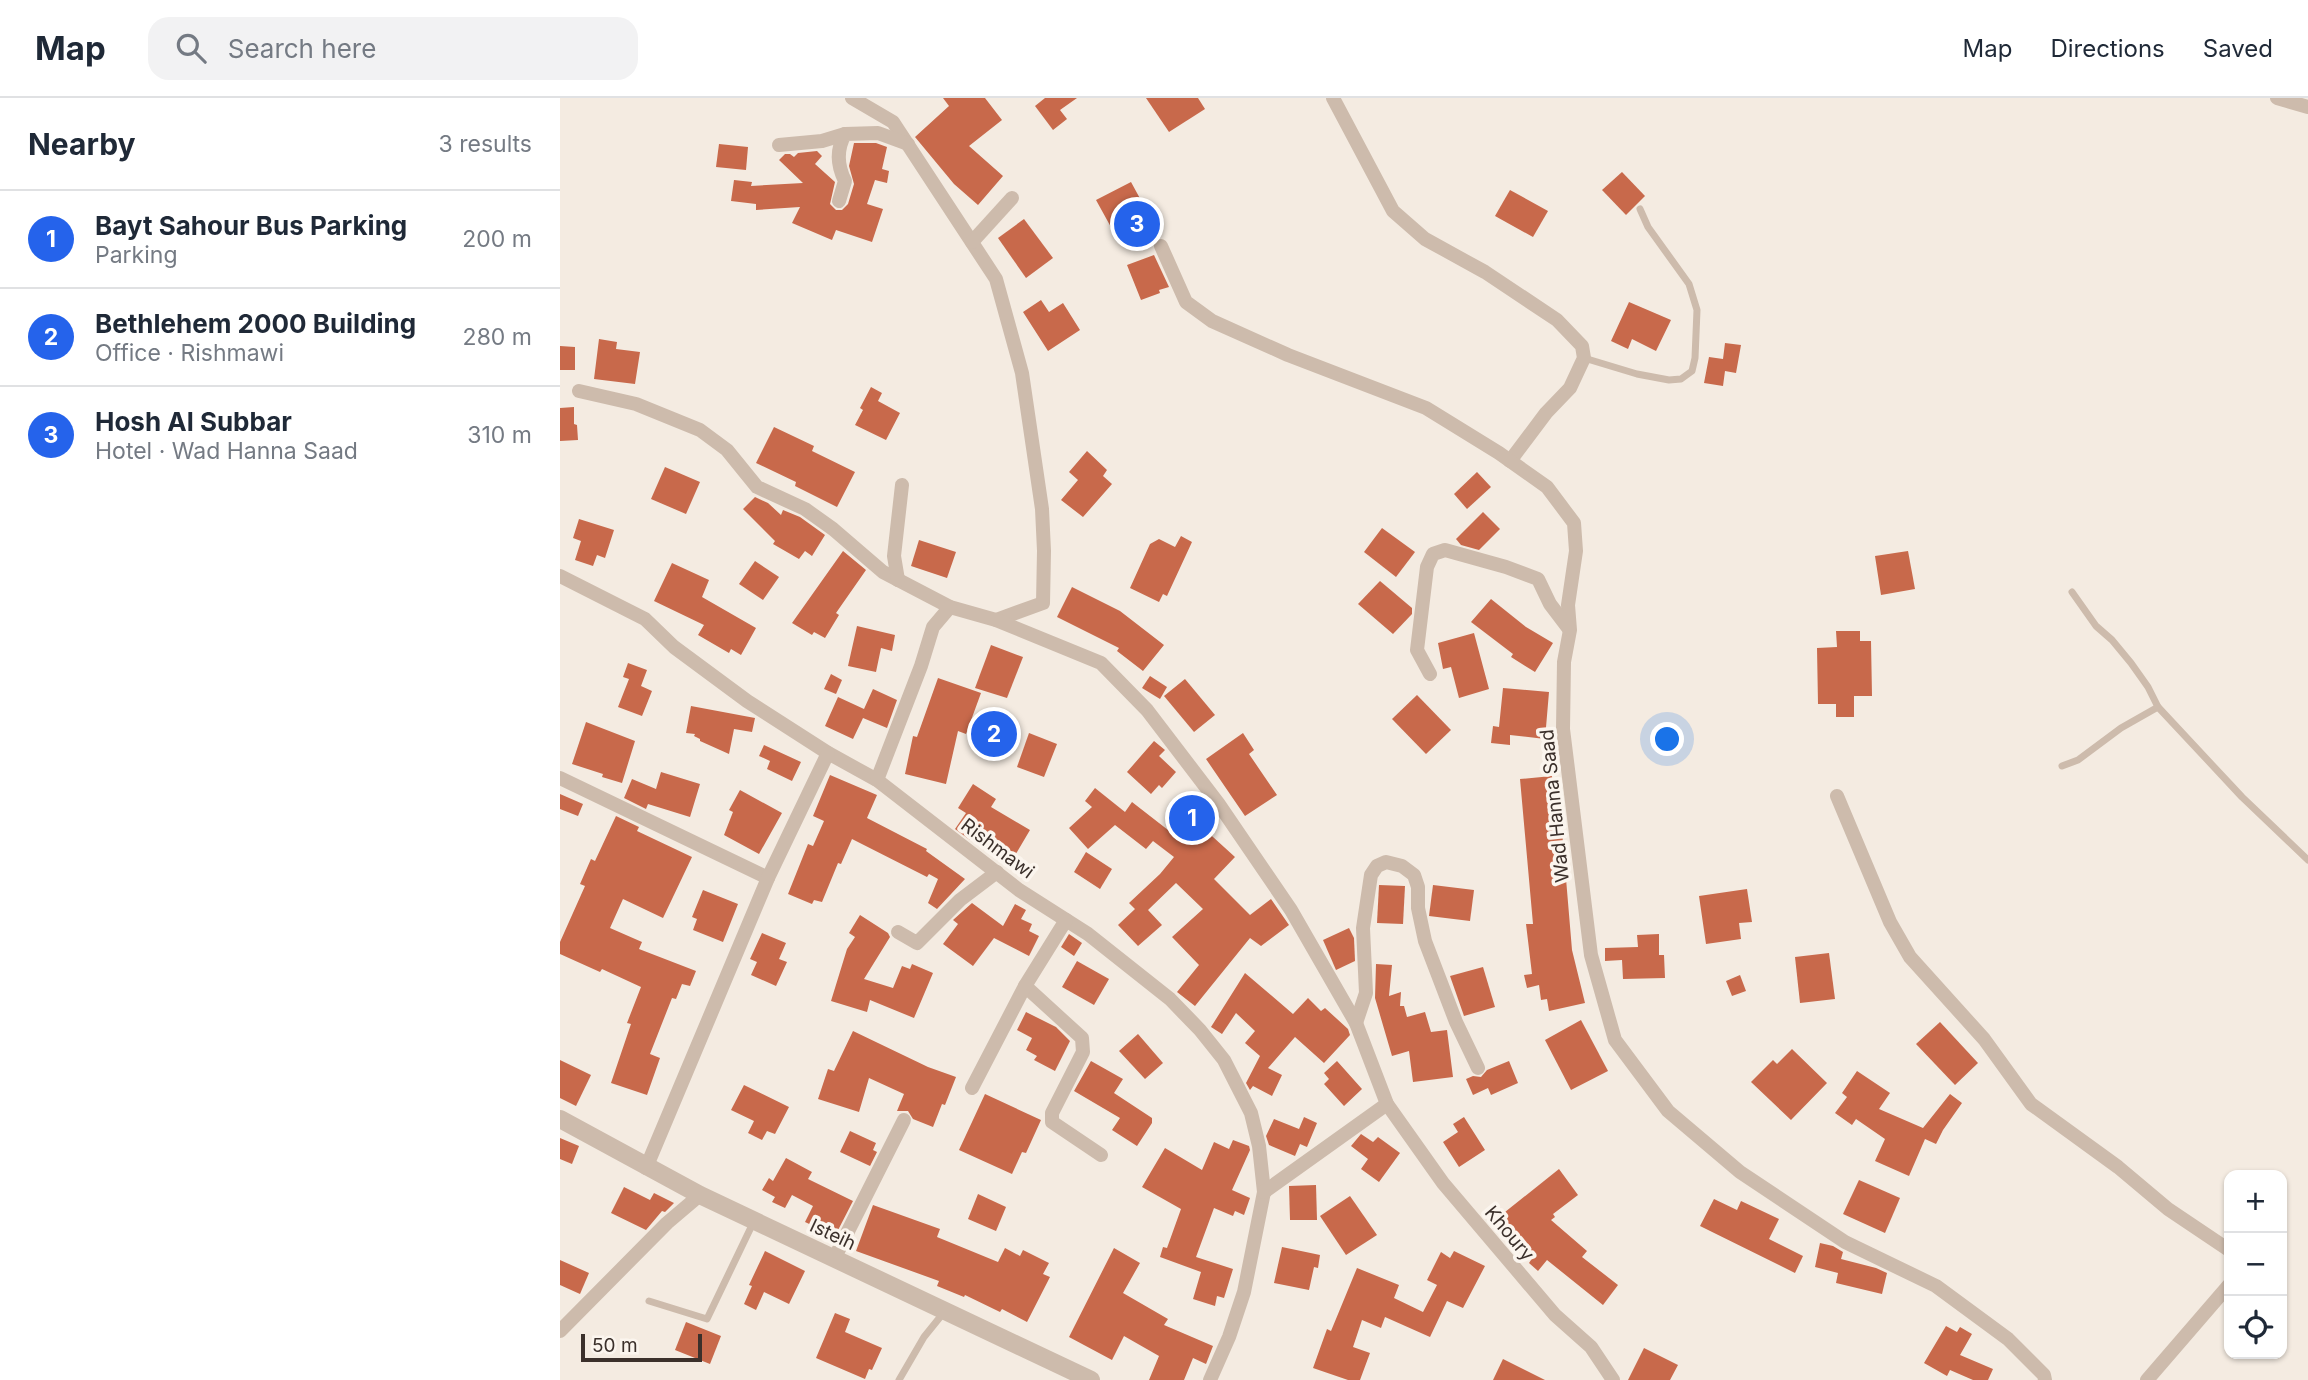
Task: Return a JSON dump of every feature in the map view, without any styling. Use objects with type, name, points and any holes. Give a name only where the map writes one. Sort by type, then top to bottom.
[{"type":"street","points":[[852,98],[892,122],[996,279],[1022,373],[1042,509],[1043,603],[996,620]]},
{"type":"street","points":[[1333,98],[1393,211],[1425,239],[1485,272],[1557,320],[1581,346],[1584,358],[1570,388],[1546,413],[1510,461]]},
{"type":"street","points":[[2277,98],[2308,107]]},
{"type":"street","points":[[779,145],[822,141],[845,134],[878,133],[908,144]]},
{"type":"street","points":[[839,201],[845,181],[839,169],[839,145],[845,134]]},
{"type":"street","points":[[972,242],[1012,198]]},
{"type":"street","name":"Wad Hanna Saad","points":[[1161,246],[1186,302],[1212,321],[1288,355],[1426,408],[1547,487],[1574,523],[1576,551],[1568,605],[1570,630],[1564,662],[1563,729],[1591,955],[1615,1040],[1668,1111],[1740,1172],[1845,1242],[1936,1286],[2008,1339],[2044,1375],[2045,1380]]},
{"type":"street","name":"Khoury","points":[[579,391],[636,404],[700,430],[727,450],[757,486],[804,509],[833,529],[883,572],[950,607],[996,620],[1101,663],[1147,710],[1218,803],[1291,910],[1356,1023],[1387,1104],[1443,1183],[1555,1315],[1591,1347],[1614,1380]]},
{"type":"street","points":[[898,580],[894,556],[902,485]]},
{"type":"street","points":[[1430,674],[1418,650],[1423,594],[1427,567],[1433,554],[1445,550],[1538,579],[1550,604],[1570,630]]},
{"type":"street","name":"Rishmawi","points":[[560,576],[645,619],[674,647],[747,701],[828,753],[877,780],[997,872],[1088,934],[1170,999],[1200,1030],[1224,1060],[1251,1113],[1259,1146],[1264,1192],[1244,1293],[1210,1380]]},
{"type":"street","points":[[877,780],[921,666],[933,627],[950,607]]},
{"type":"street","points":[[646,1168],[768,878],[828,753]]},
{"type":"street","points":[[560,778],[768,878]]},
{"type":"street","points":[[1837,796],[1890,922],[1910,957],[1984,1039],[2031,1104],[2118,1167],[2168,1209],[2224,1248]]},
{"type":"street","points":[[1356,1023],[1366,993],[1363,928],[1371,875],[1377,866],[1386,862],[1402,866],[1414,875],[1426,942],[1456,1022],[1478,1068]]},
{"type":"street","points":[[898,932],[917,943],[960,900],[997,872]]},
{"type":"street","points":[[972,1088],[1026,986],[1066,920]]},
{"type":"street","points":[[1026,986],[1083,1038],[1083,1052],[1052,1114],[1052,1122],[1101,1155]]},
{"type":"street","points":[[1264,1192],[1387,1104]]},
{"type":"street","name":"Isteih","points":[[560,1119],[700,1195],[835,1257],[1069,1376],[1091,1380]]},
{"type":"street","points":[[835,1257],[904,1120]]},
{"type":"street","points":[[560,1331],[648,1242],[700,1195]]},
{"type":"street","points":[[2147,1380],[2224,1290]]},
{"type":"lane","points":[[1584,358],[1637,374],[1669,380],[1682,379],[1692,371],[1698,310],[1689,284],[1648,227],[1640,209]]},
{"type":"lane","points":[[2072,592],[2096,626],[2131,663],[2158,707],[2242,797],[2308,860]]},
{"type":"lane","points":[[2062,766],[2078,760],[2121,727],[2158,707]]},
{"type":"lane","points":[[649,1301],[707,1319],[754,1220]]},
{"type":"lane","points":[[900,1380],[924,1337],[945,1311]]},
{"type":"building","points":[[943,98],[985,98],[1002,120],[969,146],[1003,176],[978,205],[954,184],[915,137],[949,106]]},
{"type":"building","points":[[1045,98],[1077,98],[1060,110],[1067,119],[1053,130],[1035,106]]},
{"type":"building","points":[[1146,98],[1198,98],[1205,109],[1169,132]]},
{"type":"building","points":[[854,143],[876,143],[887,147],[882,169],[889,171],[887,183],[875,180],[867,204],[883,209],[872,242],[836,230],[832,240],[792,223],[800,207],[756,210],[756,204],[731,201],[734,180],[752,182],[751,186],[803,183],[779,160],[785,154],[794,157],[798,153],[817,151],[822,156],[815,164],[835,182],[830,204],[836,210],[842,210],[848,204],[854,184],[849,166]]},
{"type":"building","points":[[719,144],[748,147],[746,170],[716,167]]},
{"type":"building","points":[[1622,172],[1645,196],[1626,215],[1602,190]]},
{"type":"building","points":[[1131,182],[1143,204],[1130,211],[1134,218],[1112,229],[1096,200]]},
{"type":"building","points":[[1510,190],[1548,211],[1533,237],[1495,216]]},
{"type":"building","points":[[1024,219],[1053,258],[1026,278],[998,238]]},
{"type":"building","points":[[1154,255],[1169,287],[1141,300],[1127,265]]},
{"type":"building","points":[[1041,300],[1049,312],[1063,303],[1080,330],[1048,351],[1023,312]]},
{"type":"building","points":[[1629,302],[1671,320],[1656,351],[1632,339],[1628,349],[1611,341]]},
{"type":"building","points":[[599,339],[617,342],[616,349],[640,352],[635,384],[594,379]]},
{"type":"building","points":[[1725,343],[1741,345],[1736,373],[1725,371],[1723,386],[1704,383],[1709,357],[1723,359]]},
{"type":"building","points":[[560,346],[575,347],[575,370],[560,370]]},
{"type":"building","points":[[871,387],[882,393],[878,401],[900,413],[886,440],[855,425]]},
{"type":"building","points":[[574,407],[578,440],[560,441],[560,408]]},
{"type":"building","points":[[774,427],[814,446],[812,451],[855,472],[837,507],[795,486],[796,482],[756,463]]},
{"type":"building","points":[[1087,451],[1107,470],[1103,476],[1112,484],[1083,517],[1061,500],[1078,480],[1069,472]]},
{"type":"building","points":[[665,467],[700,482],[686,514],[651,499]]},
{"type":"building","points":[[1477,472],[1491,487],[1467,509],[1454,494]]},
{"type":"building","points":[[755,497],[768,503],[781,515],[783,510],[800,517],[825,535],[812,556],[805,551],[799,559],[773,544],[775,541],[743,509]]},
{"type":"building","points":[[1483,512],[1500,529],[1479,550],[1461,545],[1456,539]]},
{"type":"building","points":[[579,519],[614,530],[605,558],[597,555],[593,566],[575,560],[581,541],[573,538]]},
{"type":"building","points":[[1382,528],[1415,552],[1396,577],[1364,552]]},
{"type":"building","points":[[1181,536],[1192,542],[1167,596],[1163,594],[1159,602],[1130,588],[1150,544],[1159,539],[1175,547]]},
{"type":"building","points":[[919,540],[956,552],[947,578],[911,566]]},
{"type":"building","points":[[843,551],[866,570],[836,613],[839,615],[825,638],[814,632],[812,635],[792,623]]},
{"type":"building","points":[[1908,551],[1915,589],[1881,595],[1875,556]]},
{"type":"building","points":[[755,561],[779,577],[763,600],[739,584]]},
{"type":"building","points":[[672,563],[709,580],[702,597],[756,628],[741,655],[731,649],[729,653],[698,635],[704,625],[654,601]]},
{"type":"building","points":[[1380,581],[1412,608],[1412,614],[1393,634],[1358,604]]},
{"type":"building","points":[[1072,587],[1120,611],[1164,645],[1143,671],[1117,651],[1119,648],[1057,617]]},
{"type":"building","points":[[1491,599],[1526,627],[1553,643],[1535,672],[1511,657],[1513,654],[1471,622]]},
{"type":"building","points":[[857,626],[895,635],[892,651],[881,648],[876,672],[848,666]]},
{"type":"building","points":[[1836,631],[1860,631],[1860,641],[1871,641],[1872,696],[1854,696],[1854,717],[1836,717],[1836,704],[1818,704],[1817,648],[1837,647]]},
{"type":"building","points":[[1474,633],[1489,689],[1459,698],[1451,667],[1443,669],[1438,643]]},
{"type":"building","points":[[991,645],[1023,657],[1007,698],[975,688]]},
{"type":"building","points":[[628,663],[647,670],[641,686],[652,691],[642,716],[618,707],[629,679],[623,677]]},
{"type":"building","points":[[831,674],[842,680],[836,694],[824,689]]},
{"type":"building","points":[[1150,676],[1167,687],[1160,699],[1142,688]]},
{"type":"building","points":[[938,678],[981,693],[966,734],[958,731],[946,784],[905,774],[913,736],[917,737]]},
{"type":"building","points":[[1185,679],[1215,715],[1194,732],[1164,696]]},
{"type":"building","points":[[1503,688],[1549,692],[1545,739],[1510,735],[1510,745],[1491,743],[1493,726],[1499,727]]},
{"type":"building","points":[[873,689],[897,700],[887,728],[863,718],[853,739],[825,726],[838,697],[864,709]]},
{"type":"building","points":[[1417,695],[1451,730],[1426,754],[1392,719]]},
{"type":"building","points":[[691,706],[755,718],[752,732],[734,729],[729,754],[700,741],[695,734],[686,733]]},
{"type":"building","points":[[586,722],[635,741],[622,783],[572,764]]},
{"type":"building","points":[[1029,733],[1057,744],[1044,777],[1017,767]]},
{"type":"building","points":[[1243,733],[1254,750],[1249,754],[1277,795],[1245,816],[1206,759]]},
{"type":"building","points":[[1154,741],[1165,750],[1159,756],[1176,772],[1162,788],[1159,785],[1151,794],[1127,772]]},
{"type":"building","points":[[764,745],[801,762],[792,781],[767,769],[770,761],[759,756]]},
{"type":"building","points":[[661,772],[700,784],[690,817],[648,804],[646,809],[624,798],[632,779],[656,789]]},
{"type":"building","points":[[830,775],[877,795],[867,818],[927,849],[926,851],[965,879],[937,909],[928,903],[938,879],[929,874],[927,877],[852,839],[841,864],[838,863],[822,902],[814,900],[812,904],[788,894],[808,844],[813,846],[824,821],[813,816]]},
{"type":"building","points":[[1552,776],[1557,832],[1562,831],[1572,950],[1585,1003],[1549,1011],[1547,999],[1541,1000],[1539,985],[1527,988],[1524,975],[1532,974],[1526,924],[1533,924],[1520,779]]},
{"type":"building","points":[[973,784],[996,799],[991,807],[1030,830],[1014,857],[1005,852],[1003,856],[971,837],[970,840],[955,829],[966,813],[958,808]]},
{"type":"building","points":[[1095,788],[1125,812],[1132,802],[1186,844],[1202,827],[1235,857],[1214,879],[1250,915],[1271,899],[1289,925],[1261,946],[1250,938],[1195,1006],[1177,992],[1199,965],[1172,937],[1203,909],[1176,883],[1148,910],[1162,925],[1138,946],[1118,925],[1135,909],[1129,903],[1174,857],[1153,841],[1146,849],[1115,825],[1088,849],[1069,828],[1092,807],[1085,801]]},
{"type":"building","points":[[740,790],[782,813],[759,854],[724,835],[733,812],[729,810]]},
{"type":"building","points":[[560,794],[583,804],[578,816],[560,809]]},
{"type":"building","points":[[616,816],[639,827],[637,831],[692,857],[663,918],[623,899],[610,928],[642,942],[639,949],[696,971],[690,986],[682,984],[676,999],[672,998],[650,1054],[660,1058],[647,1095],[611,1083],[631,1024],[627,1023],[641,987],[560,954],[560,942],[585,886],[580,884],[591,859],[595,861]]},
{"type":"building","points":[[1086,852],[1112,869],[1100,889],[1074,872]]},
{"type":"building","points":[[1379,885],[1405,886],[1403,924],[1377,923]]},
{"type":"building","points":[[1433,885],[1474,890],[1470,921],[1429,916]]},
{"type":"building","points":[[1747,889],[1752,922],[1739,923],[1741,939],[1706,944],[1699,896]]},
{"type":"building","points":[[703,890],[738,904],[723,942],[693,930],[697,919],[692,917]]},
{"type":"building","points":[[972,903],[1003,926],[1015,904],[1026,910],[1021,919],[1032,924],[1029,931],[1039,936],[1029,956],[994,938],[973,966],[943,944],[958,924],[953,920]]},
{"type":"building","points":[[860,915],[890,937],[864,979],[893,988],[902,966],[910,969],[912,964],[933,973],[914,1018],[870,1000],[867,1012],[831,1001],[847,949],[855,937],[849,933]]},
{"type":"building","points":[[1349,928],[1354,938],[1355,961],[1336,970],[1323,940]]},
{"type":"building","points":[[762,933],[786,943],[779,959],[787,962],[776,986],[751,975],[757,962],[750,959]]},
{"type":"building","points":[[1069,934],[1082,943],[1074,956],[1061,947]]},
{"type":"building","points":[[1659,934],[1659,955],[1664,955],[1665,978],[1623,979],[1622,960],[1605,961],[1605,948],[1638,947],[1637,935]]},
{"type":"building","points":[[1829,953],[1835,999],[1800,1003],[1795,957]]},
{"type":"building","points":[[1077,961],[1109,979],[1094,1005],[1062,987]]},
{"type":"building","points":[[1376,964],[1392,965],[1389,996],[1401,992],[1400,1006],[1404,1006],[1407,1017],[1425,1012],[1431,1032],[1447,1030],[1453,1077],[1413,1082],[1409,1051],[1392,1056],[1375,998]]},
{"type":"building","points":[[1483,967],[1495,1007],[1464,1016],[1450,976]]},
{"type":"building","points":[[1245,973],[1293,1014],[1308,998],[1321,1011],[1325,1008],[1348,1029],[1350,1035],[1324,1063],[1295,1037],[1268,1068],[1282,1075],[1272,1096],[1253,1086],[1250,1090],[1246,1083],[1260,1056],[1245,1043],[1255,1031],[1236,1013],[1222,1034],[1211,1027]]},
{"type":"building","points":[[1740,975],[1746,991],[1732,996],[1726,981]]},
{"type":"building","points":[[1026,1012],[1056,1027],[1070,1041],[1055,1071],[1034,1060],[1037,1056],[1026,1050],[1032,1038],[1017,1030]]},
{"type":"building","points":[[1581,1020],[1608,1071],[1571,1090],[1545,1040]]},
{"type":"building","points":[[1940,1022],[1978,1063],[1955,1085],[1916,1044]]},
{"type":"building","points":[[853,1031],[928,1067],[956,1077],[933,1127],[913,1119],[908,1111],[897,1111],[904,1094],[869,1078],[859,1112],[818,1099],[828,1069],[834,1071]]},
{"type":"building","points":[[1138,1034],[1163,1063],[1145,1079],[1119,1051]]},
{"type":"building","points":[[1792,1049],[1827,1083],[1791,1120],[1751,1082],[1773,1060],[1777,1064]]},
{"type":"building","points":[[560,1060],[591,1075],[576,1106],[560,1098]]},
{"type":"building","points":[[1091,1061],[1123,1079],[1114,1093],[1152,1118],[1152,1123],[1137,1146],[1112,1130],[1120,1118],[1074,1091]]},
{"type":"building","points":[[1337,1061],[1362,1089],[1344,1106],[1324,1084],[1329,1079],[1324,1073]]},
{"type":"building","points":[[1509,1061],[1518,1083],[1491,1095],[1488,1088],[1473,1095],[1466,1079],[1481,1077],[1487,1070]]},
{"type":"building","points":[[1857,1071],[1890,1093],[1879,1109],[1923,1128],[1950,1094],[1962,1103],[1936,1144],[1925,1139],[1909,1176],[1875,1161],[1885,1139],[1856,1119],[1852,1125],[1835,1113],[1847,1097],[1842,1093]]},
{"type":"building","points":[[744,1085],[789,1107],[775,1134],[767,1131],[762,1140],[748,1133],[754,1121],[731,1110]]},
{"type":"building","points":[[985,1094],[1041,1120],[1026,1153],[1022,1152],[1012,1174],[959,1150]]},
{"type":"building","points":[[1304,1117],[1317,1123],[1307,1147],[1300,1144],[1295,1156],[1269,1145],[1266,1136],[1274,1119],[1299,1129]]},
{"type":"building","points":[[1464,1117],[1485,1150],[1459,1167],[1443,1142],[1458,1132],[1453,1124]]},
{"type":"building","points":[[850,1131],[876,1143],[873,1150],[877,1152],[870,1166],[840,1152]]},
{"type":"building","points":[[1361,1134],[1373,1142],[1378,1137],[1400,1153],[1379,1182],[1361,1169],[1368,1159],[1351,1146]]},
{"type":"building","points":[[560,1138],[579,1146],[572,1164],[560,1159]]},
{"type":"building","points":[[1233,1140],[1249,1146],[1250,1150],[1232,1190],[1250,1198],[1244,1215],[1235,1211],[1233,1216],[1214,1208],[1196,1257],[1233,1269],[1224,1298],[1217,1296],[1215,1306],[1193,1299],[1201,1272],[1160,1257],[1163,1247],[1167,1248],[1181,1209],[1142,1187],[1165,1148],[1202,1170],[1214,1142],[1229,1149]]},
{"type":"building","points":[[786,1158],[812,1172],[808,1179],[853,1201],[835,1236],[805,1222],[813,1206],[792,1195],[785,1208],[772,1202],[775,1197],[762,1190],[769,1178],[773,1181]]},
{"type":"building","points":[[1559,1169],[1578,1195],[1553,1214],[1555,1217],[1551,1220],[1587,1251],[1582,1257],[1618,1285],[1603,1305],[1547,1260],[1538,1271],[1529,1263],[1533,1257],[1500,1216]]},
{"type":"building","points":[[1859,1180],[1900,1198],[1885,1233],[1843,1214]]},
{"type":"building","points":[[1316,1185],[1317,1220],[1290,1220],[1289,1186]]},
{"type":"building","points":[[624,1187],[650,1200],[654,1193],[674,1203],[665,1212],[662,1211],[646,1230],[611,1213]]},
{"type":"building","points":[[978,1194],[1006,1207],[996,1231],[968,1219]]},
{"type":"building","points":[[1350,1196],[1377,1235],[1346,1255],[1320,1216]]},
{"type":"building","points":[[1714,1199],[1737,1210],[1741,1201],[1779,1219],[1769,1239],[1803,1256],[1795,1273],[1700,1226]]},
{"type":"building","points":[[873,1205],[940,1229],[937,1237],[998,1262],[1005,1248],[1020,1256],[1023,1250],[1049,1263],[1043,1274],[1050,1277],[1027,1322],[1002,1309],[1000,1312],[965,1295],[964,1297],[937,1286],[939,1281],[856,1251]]},
{"type":"building","points":[[1820,1243],[1843,1252],[1841,1259],[1887,1273],[1882,1294],[1836,1283],[1838,1273],[1815,1267]]},
{"type":"building","points":[[1282,1247],[1320,1255],[1318,1268],[1314,1267],[1309,1290],[1274,1283]]},
{"type":"building","points":[[1114,1248],[1140,1263],[1123,1293],[1168,1319],[1164,1325],[1213,1346],[1206,1364],[1193,1358],[1184,1380],[1149,1380],[1159,1356],[1124,1336],[1112,1360],[1069,1337]]},
{"type":"building","points":[[765,1251],[805,1271],[789,1304],[764,1292],[756,1310],[744,1304],[752,1286],[749,1285]]},
{"type":"building","points":[[1454,1251],[1485,1266],[1463,1308],[1447,1301],[1430,1337],[1385,1317],[1381,1328],[1362,1320],[1353,1347],[1370,1353],[1360,1380],[1348,1380],[1313,1368],[1327,1329],[1331,1331],[1357,1268],[1399,1285],[1394,1298],[1423,1312],[1437,1285],[1427,1280],[1441,1252],[1450,1258]]},
{"type":"building","points":[[560,1260],[589,1273],[580,1294],[560,1285]]},
{"type":"building","points":[[835,1313],[850,1319],[845,1332],[882,1348],[865,1379],[816,1358]]},
{"type":"building","points":[[686,1322],[721,1336],[710,1364],[675,1350]]},
{"type":"building","points":[[1946,1326],[1957,1332],[1960,1327],[1972,1334],[1960,1355],[1993,1369],[1988,1380],[1973,1380],[1950,1370],[1947,1376],[1924,1363]]},
{"type":"building","points":[[1644,1348],[1678,1365],[1670,1380],[1628,1380]]},
{"type":"building","points":[[1503,1359],[1545,1380],[1493,1380]]},
{"type":"place","name":"Hosh Al Subbar","points":[[1137,224]]},
{"type":"place","name":"Bethlehem 2000 Building","points":[[994,734]]},
{"type":"place","name":"Bayt Sahour Bus Parking","points":[[1192,818]]}]
